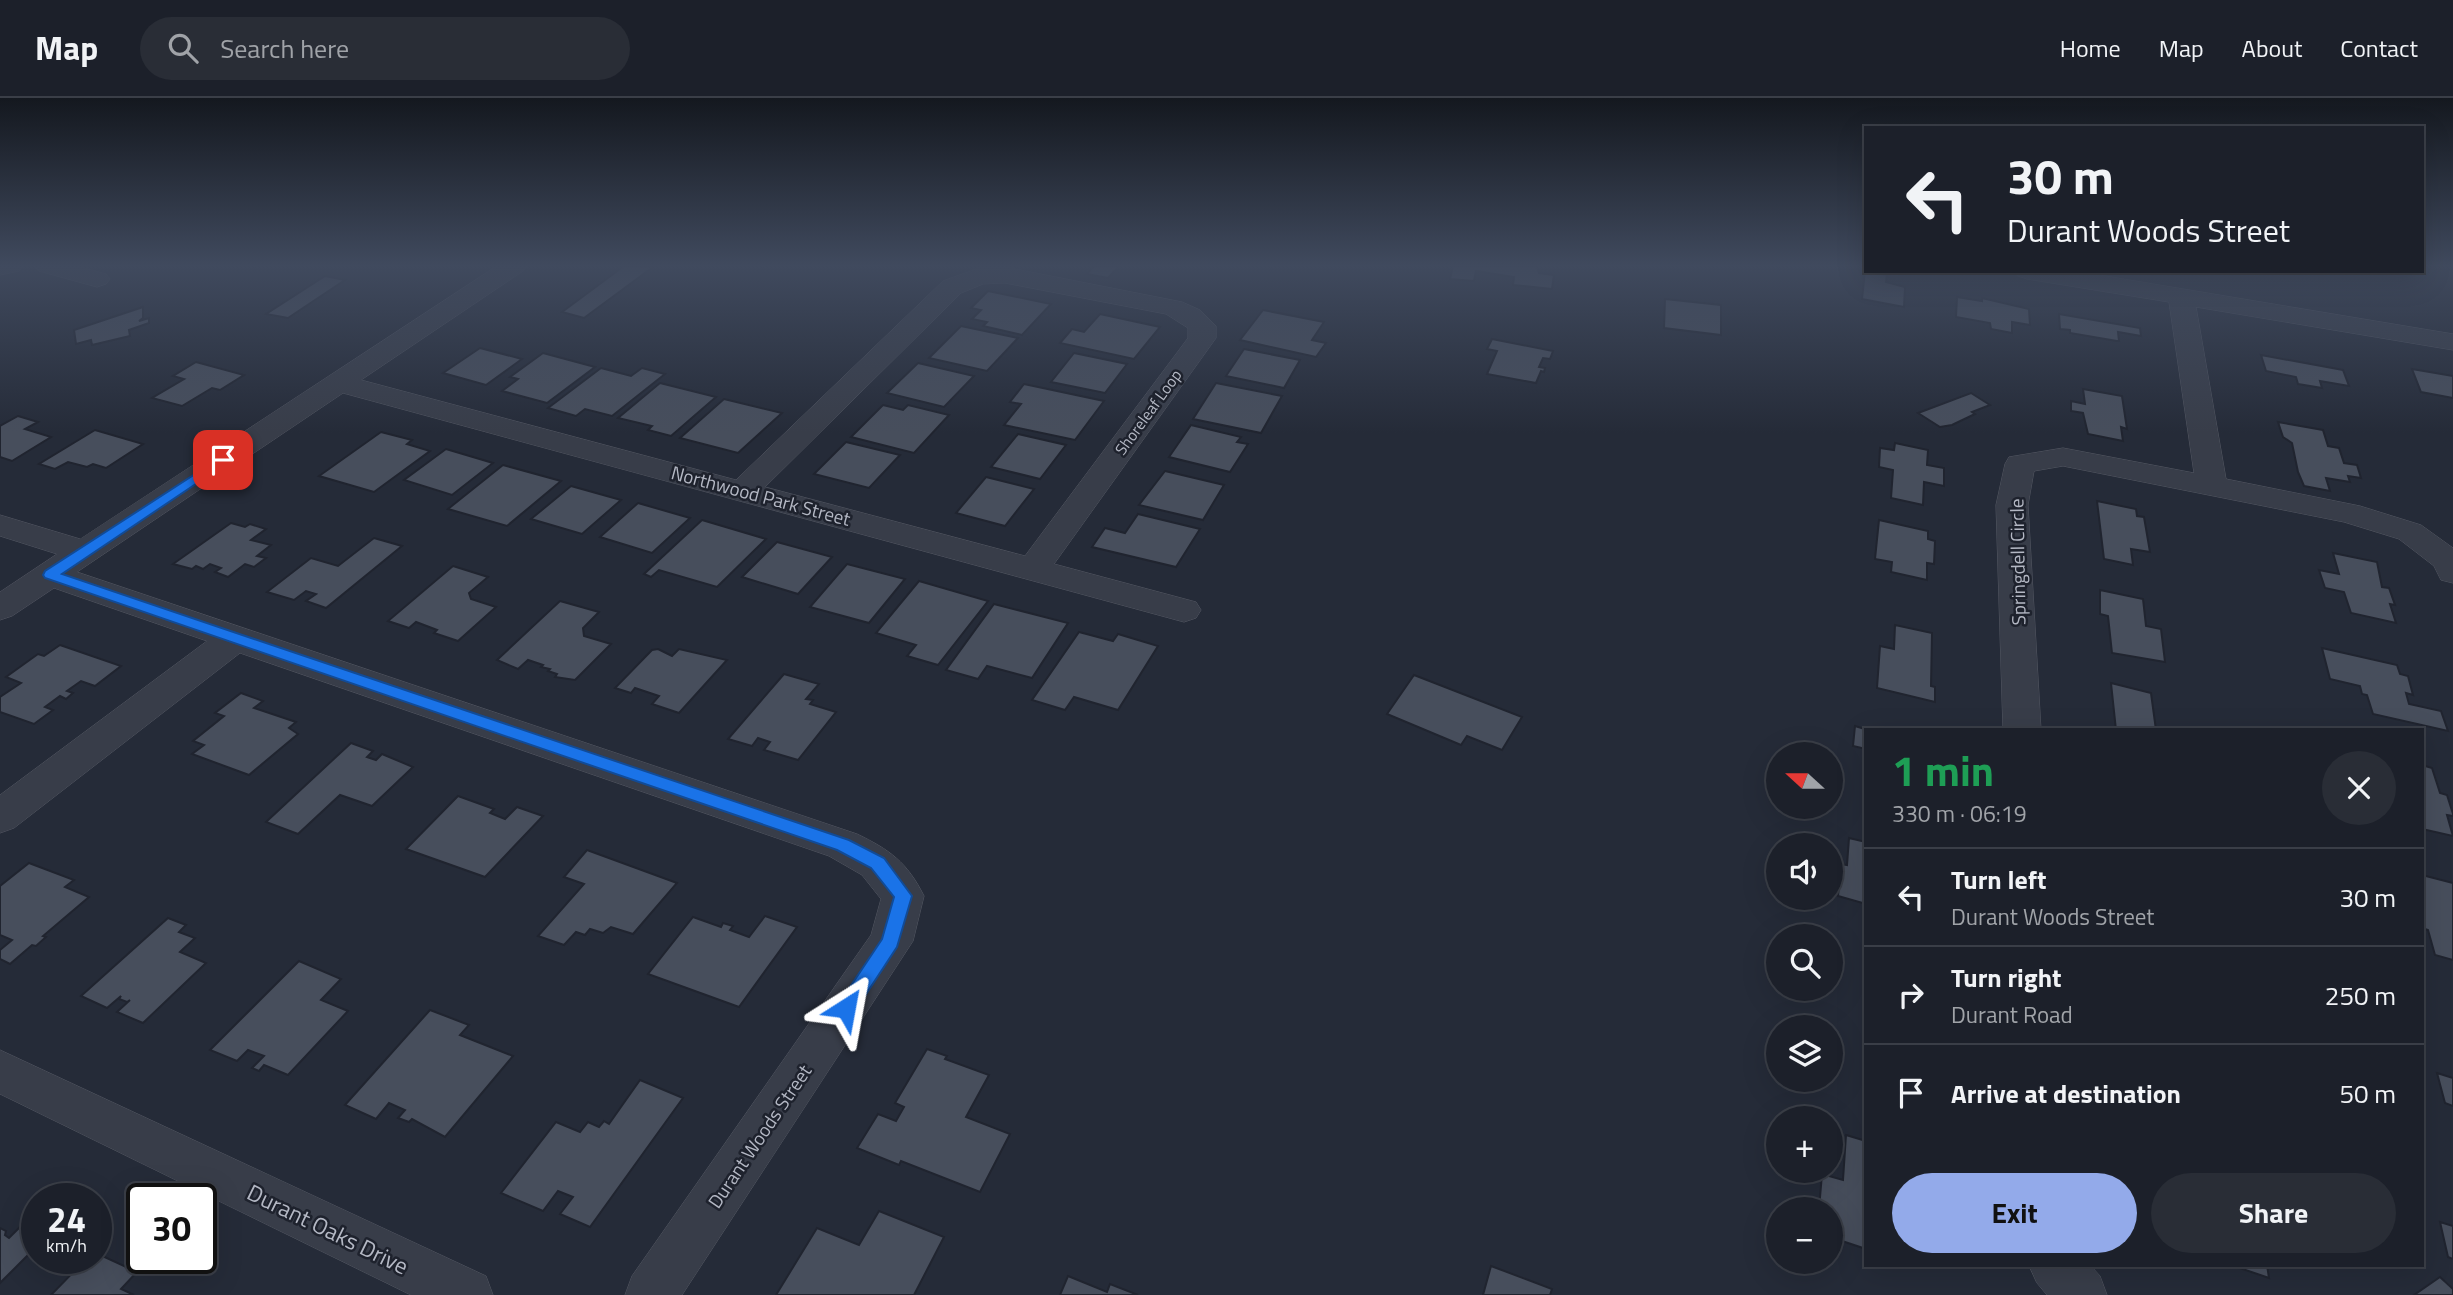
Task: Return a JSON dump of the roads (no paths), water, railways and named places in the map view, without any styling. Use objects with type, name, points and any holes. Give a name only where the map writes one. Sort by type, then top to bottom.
[{"type":"street","points":[[0,608],[430,322]]},
{"type":"street","name":"Shoreleaf Loop","points":[[743,491],[916,322]]},
{"type":"street","name":"Shoreleaf Loop","points":[[1032,569],[1202,338],[1202,326],[1197,322]]},
{"type":"street","points":[[2185,322],[2212,486]]},
{"type":"street","points":[[2331,322],[2453,342]]},
{"type":"street","name":"Northwood Park Street","points":[[338,383],[1184,610]]},
{"type":"street","name":"Springdell Circle","points":[[2022,728],[2012,505],[2020,464],[2063,457],[2349,513],[2410,532],[2449,561],[2453,572]]},
{"type":"street","points":[[0,525],[85,552]]},
{"type":"street","name":"Durant Woods Street","points":[[50,575],[843,845],[877,863],[903,896],[891,941],[652,1295]]},
{"type":"street","points":[[0,817],[235,638]]},
{"type":"street","name":"Durant Oaks Drive","points":[[0,1071],[467,1295]]},
{"type":"street","points":[[2057,1267],[2081,1295]]}]
